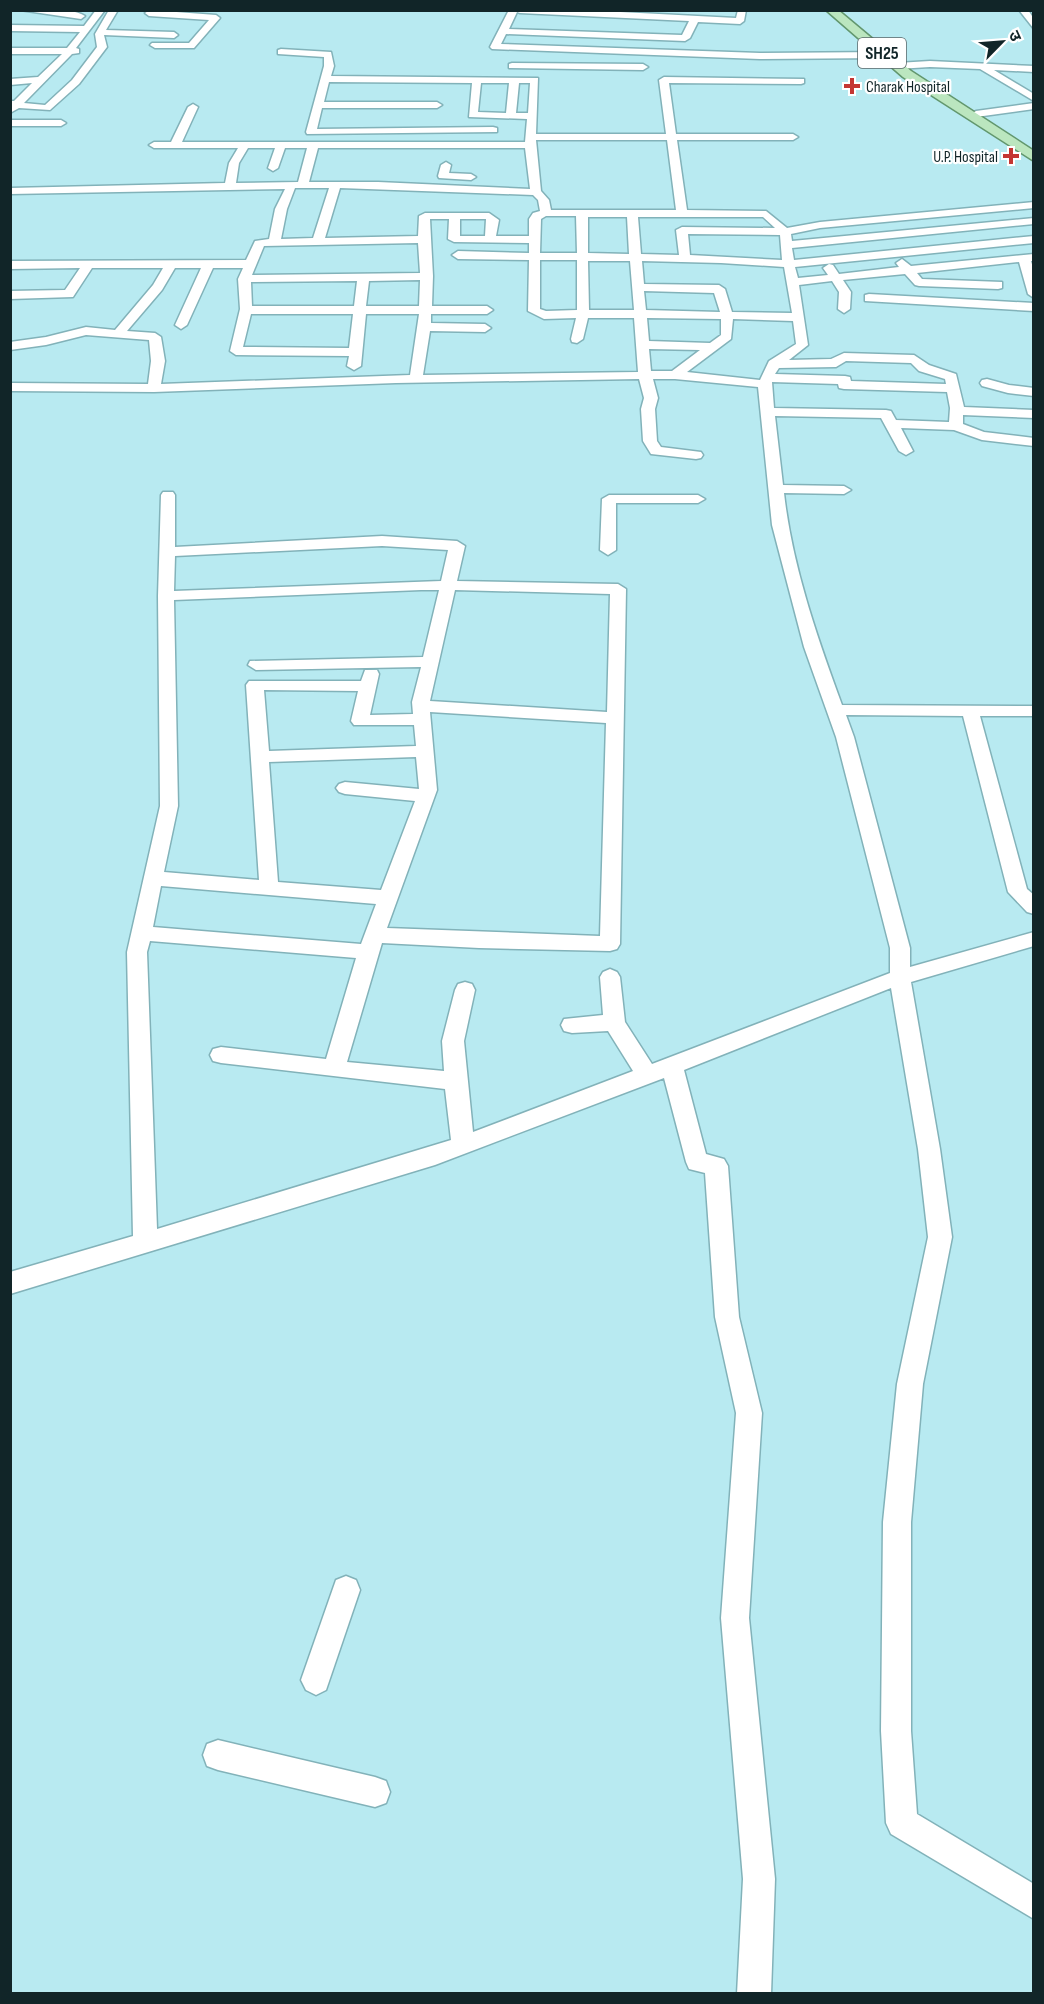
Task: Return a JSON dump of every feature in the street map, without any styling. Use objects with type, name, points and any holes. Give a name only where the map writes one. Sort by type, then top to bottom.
[{"type":"main road","name":"SH25","points":[[837,12],[884,55],[1034,151]]},
{"type":"main road","name":"SH25","points":[[837,12],[901,65],[980,123],[1034,157]]},
{"type":"street","points":[[24,10],[44,13],[99,14]]},
{"type":"street","points":[[100,32],[112,21],[114,10]]},
{"type":"street","points":[[514,10],[494,52],[536,49],[646,53],[711,50],[791,60],[884,55]]},
{"type":"street","points":[[520,10],[740,21],[742,10]]},
{"type":"street","points":[[536,49],[540,32],[550,11]]},
{"type":"street","points":[[583,34],[591,12]]},
{"type":"street","points":[[27,28],[44,13]]},
{"type":"street","points":[[1027,13],[1034,26]]},
{"type":"street","points":[[13,106],[69,51],[99,14]]},
{"type":"street","points":[[618,35],[632,15]]},
{"type":"street","points":[[148,16],[208,26],[202,36],[191,46],[155,45]]},
{"type":"street","points":[[646,53],[661,16]]},
{"type":"street","points":[[504,31],[685,38],[695,19]]},
{"type":"street","points":[[10,28],[87,29]]},
{"type":"street","points":[[100,32],[179,35]]},
{"type":"street","points":[[36,117],[74,85],[102,47],[100,32]]},
{"type":"street","points":[[190,36],[202,36]]},
{"type":"street","points":[[10,51],[99,51]]},
{"type":"street","points":[[281,52],[328,54],[329,66],[310,132],[358,105],[437,105],[477,80],[535,80],[531,116],[532,184],[543,200],[546,213]]},
{"type":"street","points":[[901,65],[1034,69]]},
{"type":"street","points":[[329,66],[340,66]]},
{"type":"street","points":[[437,105],[442,66]]},
{"type":"street","points":[[499,66],[650,67]]},
{"type":"street","points":[[982,66],[1034,98]]},
{"type":"street","points":[[697,68],[699,80]]},
{"type":"street","points":[[1017,68],[1034,78]]},
{"type":"street","points":[[325,79],[358,105],[437,105]]},
{"type":"street","points":[[10,82],[40,80]]},
{"type":"street","points":[[477,80],[473,115],[531,116]]},
{"type":"street","points":[[511,116],[514,80]]},
{"type":"street","points":[[682,213],[664,80],[801,81]]},
{"type":"street","points":[[318,105],[437,105],[493,130]]},
{"type":"street","points":[[13,106],[47,108]]},
{"type":"street","points":[[976,114],[1034,106]]},
{"type":"street","points":[[175,146],[193,107]]},
{"type":"street","points":[[10,123],[60,123]]},
{"type":"street","points":[[424,157],[531,146],[672,136],[793,137]]},
{"type":"street","points":[[154,145],[531,146]]},
{"type":"street","points":[[230,187],[234,163],[244,146]]},
{"type":"street","points":[[273,168],[281,146]]},
{"type":"street","points":[[274,243],[281,209],[293,199],[313,146]]},
{"type":"street","points":[[446,165],[444,176],[486,178]]},
{"type":"street","points":[[457,189],[459,176]]},
{"type":"street","points":[[10,191],[336,185],[525,193],[532,184]]},
{"type":"street","points":[[318,242],[325,198],[336,185]]},
{"type":"street","points":[[391,202],[394,186]]},
{"type":"street","points":[[923,204],[940,214]]},
{"type":"street","points":[[785,239],[820,225],[1034,205]]},
{"type":"street","points":[[800,317],[544,315],[534,311],[533,240],[537,215],[546,213],[766,214],[785,239],[800,317],[802,345],[774,364],[766,381],[767,412],[780,525],[810,638],[848,748],[900,948],[900,978],[940,1237],[910,1384],[897,1522],[896,1731],[902,1823],[1034,1903]]},
{"type":"street","points":[[577,339],[582,314],[582,213]]},
{"type":"street","points":[[632,213],[645,376],[651,398],[648,410],[650,441],[656,451],[696,455]]},
{"type":"street","points":[[416,379],[426,310],[425,216],[489,216],[493,220],[490,239]]},
{"type":"street","points":[[454,216],[454,239],[533,240]]},
{"type":"street","points":[[685,259],[682,230],[785,239],[1034,221]]},
{"type":"street","points":[[356,352],[236,351],[239,330],[243,326],[249,301],[244,279],[259,243],[318,242],[351,246],[424,239]]},
{"type":"street","points":[[458,255],[721,259],[788,264],[1034,239]]},
{"type":"street","points":[[894,253],[919,282],[998,285]]},
{"type":"street","points":[[792,282],[907,268],[1029,258],[1034,294]]},
{"type":"street","points":[[823,261],[845,292],[844,309]]},
{"type":"street","points":[[10,295],[43,280],[88,265],[127,270],[171,266],[251,264]]},
{"type":"street","points":[[10,266],[69,294],[88,265]]},
{"type":"street","points":[[181,325],[208,265]]},
{"type":"street","points":[[118,334],[158,287],[171,266]]},
{"type":"street","points":[[244,279],[345,272],[363,277],[427,276]]},
{"type":"street","points":[[873,272],[879,280],[875,298],[1034,307]]},
{"type":"street","points":[[352,381],[363,277]]},
{"type":"street","points":[[637,287],[719,289],[727,316],[727,336],[675,375]]},
{"type":"street","points":[[248,310],[487,310]]},
{"type":"street","points":[[424,327],[485,328]]},
{"type":"street","points":[[10,346],[46,341],[86,331],[154,337],[158,361],[154,388]]},
{"type":"street","points":[[643,345],[715,347]]},
{"type":"street","points":[[774,364],[836,363],[844,357],[914,359],[924,368],[951,377],[957,411],[956,426]]},
{"type":"street","points":[[10,387],[154,388],[416,379],[675,375],[766,381],[844,380],[847,399]]},
{"type":"street","points":[[987,383],[1008,389],[1034,392]]},
{"type":"street","points":[[767,412],[847,399],[953,388]]},
{"type":"street","points":[[847,399],[886,414],[906,451]]},
{"type":"street","points":[[957,411],[1034,414]]},
{"type":"street","points":[[891,424],[956,426],[982,436],[1034,442]]},
{"type":"street","points":[[776,489],[844,490]]},
{"type":"street","points":[[145,1242],[137,952],[169,807],[166,597],[168,495]]},
{"type":"street","points":[[608,550],[609,499],[698,500]]},
{"type":"street","points":[[167,552],[382,541],[457,546],[422,713],[426,796],[371,943],[334,1069]]},
{"type":"street","points":[[141,933],[371,943],[479,941],[610,944],[618,589],[448,585],[332,588],[166,597]]},
{"type":"street","points":[[375,662],[360,721],[422,713],[615,718]]},
{"type":"street","points":[[256,665],[432,662]]},
{"type":"street","points":[[269,887],[255,685],[368,686]]},
{"type":"street","points":[[835,710],[1034,711]]},
{"type":"street","points":[[970,711],[1018,892],[1034,907]]},
{"type":"street","points":[[260,757],[425,751]]},
{"type":"street","points":[[345,788],[426,796]]},
{"type":"street","points":[[153,878],[389,898]]},
{"type":"street","points":[[10,1282],[435,1156],[879,984],[1034,939]]},
{"type":"street","points":[[610,977],[614,1023],[647,1075]]},
{"type":"street","points":[[463,1146],[455,1081],[453,1041],[465,990]]},
{"type":"street","points":[[572,1025],[614,1023]]},
{"type":"street","points":[[221,1055],[455,1081]]},
{"type":"street","points":[[672,1066],[697,1162],[716,1166],[727,1317],[749,1413],[735,1618],[759,1879],[754,1994]]},
{"type":"street","points":[[316,1680],[346,1590]]},
{"type":"street","points":[[218,1755],[375,1792]]},
{"type":"place","name":"Charak Hospital","points":[[852,86]]},
{"type":"place","name":"U.P. Hospital","points":[[1011,156]]}]
